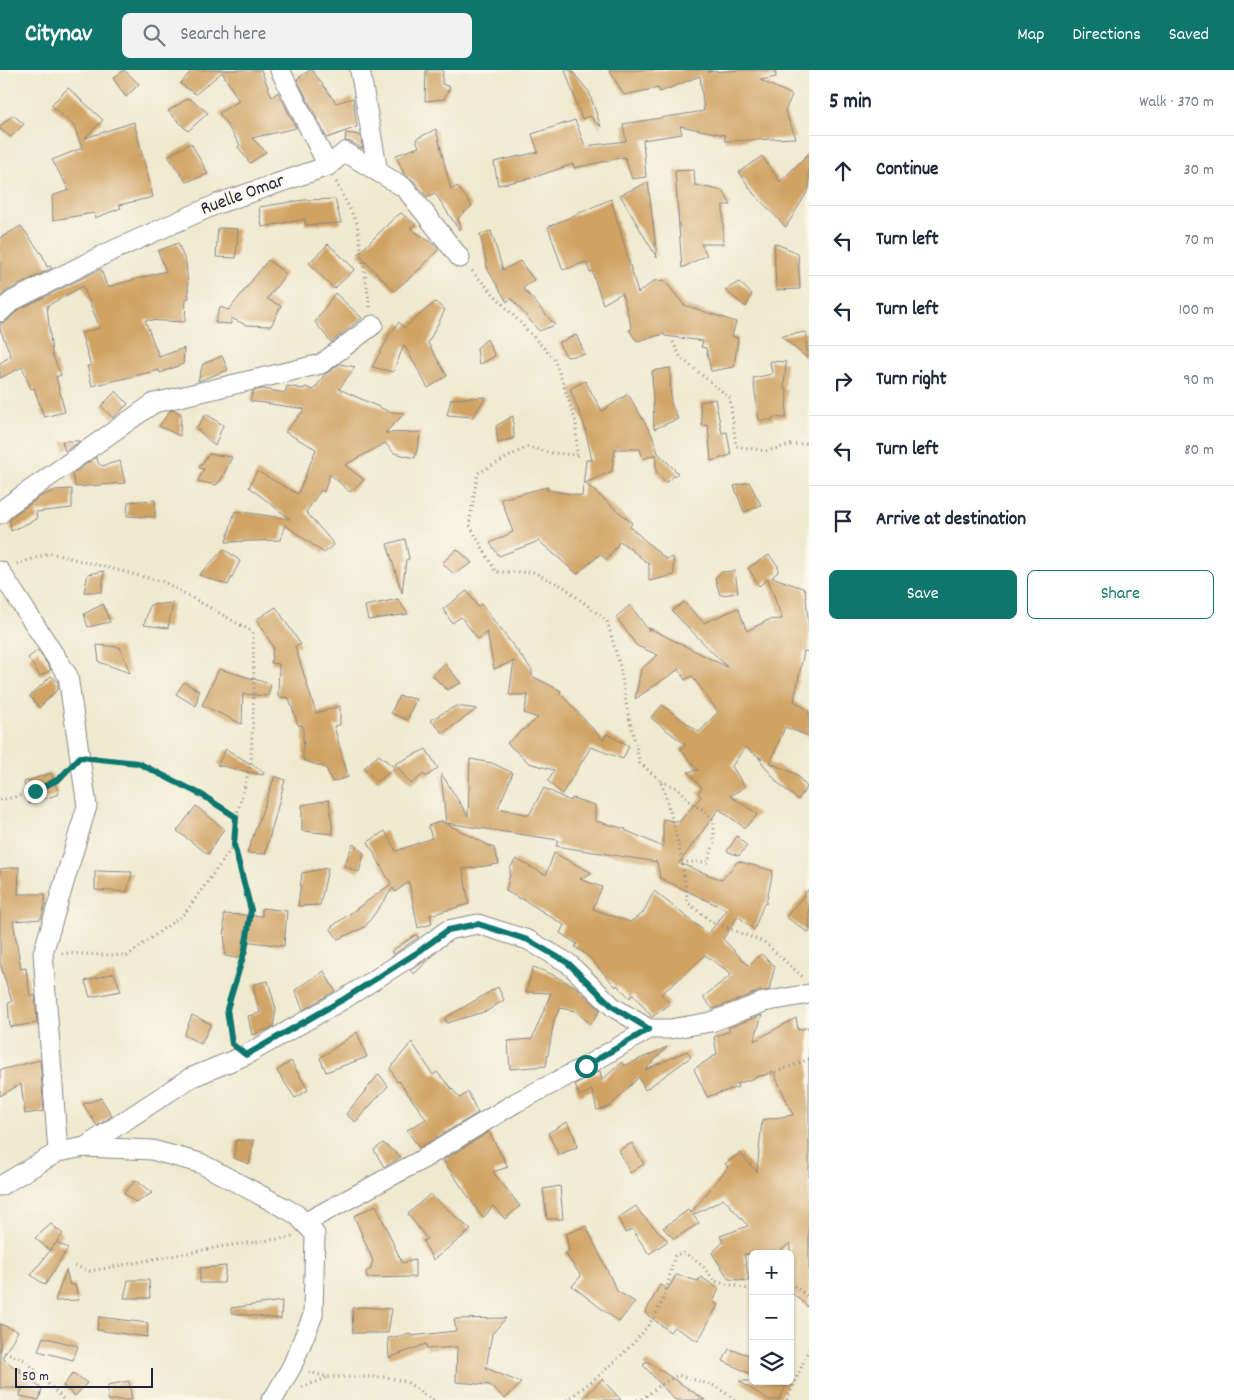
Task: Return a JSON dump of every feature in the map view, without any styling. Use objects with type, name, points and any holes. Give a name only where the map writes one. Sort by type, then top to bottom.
[{"type":"street","points":[[280,70],[328,166]]},
{"type":"street","points":[[360,70],[378,172]]},
{"type":"street","name":"Ruelle Omar","points":[[0,312],[12,301],[105,254],[217,204],[328,166],[345,152],[405,188],[460,258]]},
{"type":"street","points":[[0,514],[6,507],[154,403],[321,364],[373,325]]},
{"type":"street","points":[[4,569],[68,676],[88,806],[43,952],[58,1152]]},
{"type":"street","points":[[85,1147],[190,1078],[246,1055],[344,999],[418,952],[448,930],[478,924],[528,940],[568,963],[613,1007],[649,1029]]},
{"type":"street","points":[[309,1229],[514,1103],[586,1066],[649,1029],[670,1029],[711,1022],[808,988]]},
{"type":"street","points":[[0,1186],[58,1152],[85,1147],[152,1150],[200,1163],[296,1214],[309,1229],[313,1315],[292,1366],[271,1400]]},
{"type":"path","points":[[328,166],[357,223],[373,325]]},
{"type":"path","points":[[460,258],[555,360],[576,422],[577,455],[552,453],[527,447],[478,473],[469,524],[496,572],[533,572],[564,586],[606,622],[620,666],[640,763],[661,781],[679,789],[692,804],[704,810],[714,821],[714,842],[708,862],[682,862]]},
{"type":"path","points":[[673,342],[681,358],[730,398],[736,446],[766,451],[790,445],[809,443]]},
{"type":"path","points":[[4,569],[50,552],[164,582],[253,632],[254,690],[251,763],[236,817],[234,845],[251,910],[245,950],[227,1009],[232,1044],[246,1055]]},
{"type":"path","points":[[0,800],[35,791],[59,779],[80,757],[138,763],[202,795],[236,817]]},
{"type":"path","points":[[661,781],[674,825],[688,903],[712,922],[764,942],[808,988]]},
{"type":"path","points":[[43,952],[127,956],[185,913],[234,845]]},
{"type":"path","points":[[770,1074],[809,1059]]},
{"type":"path","points":[[75,1266],[90,1271],[309,1229]]},
{"type":"path","points":[[567,1400],[611,1364],[645,1331],[661,1303],[675,1255],[686,1253],[703,1266],[714,1281],[749,1289]]},
{"type":"path","points":[[794,1286],[809,1298]]},
{"type":"path","points":[[787,1400],[809,1349]]},
{"type":"path","points":[[0,1350],[25,1360],[64,1400]]},
{"type":"path","points":[[292,1366],[328,1377],[386,1377],[407,1382],[434,1400]]},
{"type":"path","points":[[637,1400],[642,1399],[658,1386],[678,1375],[715,1386],[736,1400]]},
{"type":"building","points":[[124,70],[139,84],[126,97],[113,78]]},
{"type":"building","points":[[192,70],[261,70],[272,97],[278,92],[296,128],[252,138],[266,152],[250,163],[238,147],[240,145],[219,113],[239,101],[222,72],[196,94],[180,84]]},
{"type":"building","points":[[312,70],[336,103],[353,98],[357,127],[327,138],[297,79]]},
{"type":"building","points":[[426,70],[443,70],[442,84],[450,87],[444,99],[425,101]]},
{"type":"building","points":[[565,70],[571,70],[589,92],[601,127],[590,116],[582,119]]},
{"type":"building","points":[[609,70],[712,70],[708,72],[775,70],[776,77],[760,80],[792,95],[785,111],[796,138],[725,141],[725,135],[680,126],[682,134],[643,140],[646,177],[632,179],[625,157],[574,168],[573,164],[532,178],[498,185],[494,162],[538,152],[532,134],[575,120],[585,146],[626,141],[623,124],[704,111],[700,76],[660,92],[658,88],[624,95]]},
{"type":"building","points":[[68,88],[103,120],[85,138],[134,122],[153,197],[119,205],[121,208],[95,218],[94,213],[53,220],[52,196],[69,190],[52,160],[82,148],[74,126],[51,105]]},
{"type":"building","points":[[189,98],[208,113],[188,131],[168,111]]},
{"type":"building","points":[[13,115],[24,124],[11,137],[0,129],[0,126]]},
{"type":"building","points":[[436,129],[451,190],[457,186],[472,206],[458,218],[461,229],[459,230],[435,193],[427,197],[414,181],[404,174],[396,155],[419,147],[416,139]]},
{"type":"building","points":[[346,133],[360,135],[363,149],[351,142],[345,141]]},
{"type":"building","points":[[191,143],[208,174],[186,182],[168,156]]},
{"type":"building","points":[[809,153],[809,189],[786,227],[753,193],[739,172],[762,156],[780,182]]},
{"type":"building","points":[[694,170],[695,185],[723,191],[731,205],[723,205],[723,244],[701,244],[707,255],[682,268],[675,171]]},
{"type":"building","points":[[648,182],[657,258],[620,195]]},
{"type":"building","points":[[335,199],[341,223],[305,225],[305,219],[262,227],[259,207],[304,200]]},
{"type":"building","points":[[611,199],[638,293],[654,281],[664,280],[684,305],[736,322],[732,336],[738,338],[734,367],[711,371],[706,348],[701,347],[703,341],[665,336],[664,334],[637,341],[629,330],[632,329],[622,293],[603,304],[592,271],[590,272],[586,262],[563,270],[548,227]]},
{"type":"building","points":[[401,213],[416,225],[410,228],[439,249],[421,268],[394,291],[358,254]]},
{"type":"building","points":[[21,226],[43,256],[47,267],[50,266],[52,268],[7,291],[0,297],[0,238]]},
{"type":"building","points":[[218,228],[238,229],[236,258],[216,257]]},
{"type":"building","points":[[491,231],[503,270],[520,261],[534,280],[523,288],[555,325],[539,331],[511,298],[507,302],[488,270],[480,234]]},
{"type":"building","points":[[178,243],[186,263],[189,298],[186,299],[185,322],[145,320],[159,357],[184,348],[183,364],[160,373],[159,370],[92,386],[87,366],[91,366],[81,333],[100,328],[83,286],[47,306],[52,354],[61,375],[56,377],[65,412],[44,417],[34,388],[31,389],[22,367],[0,378],[0,363],[11,356],[0,329],[0,323],[7,321],[18,310],[101,269],[107,287],[166,271],[158,251]]},
{"type":"building","points":[[774,243],[798,253],[800,289],[776,290]]},
{"type":"building","points":[[328,244],[355,269],[334,289],[309,263]]},
{"type":"building","points":[[268,260],[286,274],[267,299],[281,306],[271,326],[246,325],[231,318],[231,324],[215,323],[220,307],[229,310]]},
{"type":"building","points":[[739,282],[752,294],[746,307],[725,290]]},
{"type":"building","points":[[335,293],[362,318],[331,342],[315,322]]},
{"type":"building","points":[[435,302],[445,310],[428,343],[447,376],[428,388],[404,345],[393,372],[372,367],[388,336],[399,322],[404,328]]},
{"type":"building","points":[[806,332],[807,358],[781,336]]},
{"type":"building","points":[[576,335],[585,354],[567,357],[558,343]]},
{"type":"building","points":[[487,339],[495,356],[479,365],[477,348]]},
{"type":"building","points":[[222,356],[228,370],[198,381],[203,364]]},
{"type":"building","points":[[770,361],[786,362],[784,389],[787,389],[786,418],[773,417],[773,420],[759,420],[753,378],[772,374]]},
{"type":"building","points":[[340,364],[355,367],[339,389],[390,412],[405,413],[385,433],[421,432],[415,458],[394,453],[385,443],[345,465],[364,480],[350,492],[330,474],[324,492],[321,490],[306,512],[334,544],[324,553],[285,525],[280,540],[226,542],[235,511],[290,519],[249,487],[257,471],[298,494],[316,449],[285,432],[305,409],[250,401],[253,391],[263,389],[285,393],[287,386],[304,389],[305,387],[314,390],[324,375]]},
{"type":"building","points":[[670,368],[671,403],[678,419],[654,429],[652,371]]},
{"type":"building","points":[[585,381],[602,411],[628,394],[653,437],[658,453],[678,473],[665,483],[656,471],[656,454],[643,459],[640,449],[615,449],[612,471],[585,483],[632,523],[630,527],[666,559],[673,557],[674,575],[649,581],[649,564],[620,541],[607,560],[600,554],[577,574],[539,541],[499,556],[490,543],[513,532],[501,499],[547,487],[547,490],[582,496],[586,460],[592,460],[584,424],[570,389]]},
{"type":"building","points":[[116,391],[128,404],[113,418],[101,406]]},
{"type":"building","points":[[486,397],[473,417],[447,415],[451,399]]},
{"type":"building","points":[[715,399],[722,433],[727,432],[731,455],[711,461],[708,425],[702,426],[700,402]]},
{"type":"building","points":[[173,410],[181,414],[180,436],[159,426],[170,411]]},
{"type":"building","points":[[206,414],[223,425],[215,446],[196,428]]},
{"type":"building","points":[[513,416],[514,438],[498,443],[496,426]]},
{"type":"building","points":[[62,441],[81,441],[65,451]]},
{"type":"building","points":[[209,454],[232,457],[221,480],[216,485],[198,481],[204,469],[199,468]]},
{"type":"building","points":[[96,457],[102,466],[120,461],[125,483],[76,487],[72,474]]},
{"type":"building","points":[[749,482],[761,505],[744,512],[734,486]]},
{"type":"building","points":[[72,489],[72,508],[36,512],[37,519],[11,531],[10,520],[14,515],[40,497],[56,490]]},
{"type":"building","points":[[155,500],[155,517],[127,516],[128,502]]},
{"type":"building","points":[[405,539],[409,559],[406,560],[402,593],[387,544]]},
{"type":"building","points":[[224,549],[240,561],[228,585],[199,575]]},
{"type":"building","points":[[457,549],[472,563],[454,574],[442,563]]},
{"type":"building","points":[[769,555],[778,566],[778,572],[772,577],[805,589],[809,626],[809,652],[804,651],[794,701],[809,711],[809,736],[785,727],[770,763],[796,774],[807,787],[798,800],[777,782],[758,757],[762,759],[745,747],[732,766],[745,787],[730,796],[758,814],[745,828],[719,809],[679,863],[722,880],[738,861],[773,871],[766,904],[764,903],[754,930],[738,916],[723,939],[749,966],[761,954],[775,966],[769,990],[760,991],[713,1009],[703,997],[732,974],[705,955],[661,994],[670,1004],[652,1017],[633,994],[630,998],[617,985],[616,987],[587,955],[575,947],[577,944],[560,933],[564,925],[521,898],[506,891],[510,868],[516,859],[546,875],[554,853],[592,873],[580,879],[602,887],[593,909],[630,922],[643,913],[654,891],[708,934],[727,910],[660,878],[657,862],[556,846],[558,840],[446,823],[441,773],[468,816],[470,759],[492,763],[513,773],[498,808],[529,815],[544,788],[570,801],[572,798],[595,805],[595,821],[626,829],[663,847],[663,819],[679,822],[701,797],[698,793],[702,788],[688,772],[698,770],[680,749],[686,745],[651,718],[662,705],[699,732],[718,712],[692,676],[685,680],[679,669],[635,699],[641,669],[658,655],[637,646],[616,617],[630,605],[649,631],[649,628],[727,667],[672,611],[684,602],[704,623],[738,608],[747,631],[768,620],[782,619],[768,579],[759,586],[748,568]]},
{"type":"building","points":[[104,571],[102,592],[84,592],[88,574]]},
{"type":"building","points":[[735,571],[738,593],[720,595],[715,578],[722,572]]},
{"type":"building","points":[[467,591],[478,607],[481,604],[532,670],[532,676],[561,691],[560,693],[603,740],[607,734],[629,746],[623,759],[591,747],[562,794],[548,781],[554,770],[529,763],[507,743],[538,718],[524,713],[528,695],[509,695],[514,661],[494,669],[487,632],[478,639],[461,617],[452,623],[443,609]]},
{"type":"building","points":[[398,599],[408,614],[368,620],[365,606]]},
{"type":"building","points":[[173,603],[168,628],[144,625],[150,605]]},
{"type":"building","points":[[103,604],[110,622],[88,627],[84,614]]},
{"type":"building","points":[[276,607],[301,645],[295,646],[316,713],[340,706],[340,725],[334,726],[348,777],[332,782],[326,768],[303,760],[303,726],[298,725],[289,698],[278,697],[279,664],[271,663],[273,647],[257,619]]},
{"type":"building","points":[[97,645],[120,647],[130,673],[99,662]]},
{"type":"building","points":[[38,650],[51,670],[40,676],[28,658]]},
{"type":"building","points":[[445,664],[461,683],[447,690],[432,675]]},
{"type":"building","points":[[219,669],[271,684],[268,696],[243,694],[242,724],[202,705]]},
{"type":"building","points":[[51,676],[58,682],[58,689],[39,708],[30,696]]},
{"type":"building","points":[[184,682],[199,691],[196,706],[176,694]]},
{"type":"building","points":[[399,696],[416,699],[407,720],[391,713]]},
{"type":"building","points":[[456,706],[477,709],[443,733],[430,720]]},
{"type":"building","points":[[226,749],[264,772],[263,775],[217,765]]},
{"type":"building","points":[[426,749],[438,768],[426,777],[424,774],[411,784],[395,764]]},
{"type":"building","points":[[379,755],[395,768],[377,781],[364,768]]},
{"type":"building","points":[[51,773],[59,794],[29,804],[24,782]]},
{"type":"building","points":[[275,776],[285,780],[265,854],[247,853]]},
{"type":"building","points":[[329,800],[333,834],[302,831],[302,805]]},
{"type":"building","points":[[196,806],[224,829],[208,854],[177,831]]},
{"type":"building","points":[[441,821],[494,848],[499,864],[463,869],[469,904],[430,915],[432,924],[418,928],[409,882],[395,892],[393,888],[365,927],[338,939],[330,928],[391,884],[368,842],[385,831],[396,851],[432,838],[428,826]]},
{"type":"building","points":[[737,836],[747,846],[739,856],[727,851]]},
{"type":"building","points":[[353,844],[364,853],[359,872],[344,866]]},
{"type":"building","points":[[19,867],[18,894],[45,894],[45,905],[41,919],[13,921],[21,969],[26,968],[30,997],[35,995],[37,1023],[10,1027],[8,1003],[12,1002],[0,963],[0,869]]},
{"type":"building","points":[[328,868],[320,905],[298,906],[302,873]]},
{"type":"building","points":[[95,871],[132,872],[127,892],[95,890]]},
{"type":"building","points":[[809,889],[809,933],[786,917]]},
{"type":"building","points":[[262,908],[287,911],[284,946],[243,941],[243,959],[225,956],[224,914],[262,916]]},
{"type":"building","points":[[415,935],[419,937],[394,954],[391,952]]},
{"type":"building","points":[[436,953],[414,974],[410,970],[424,962]]},
{"type":"building","points":[[533,967],[576,987],[600,1010],[591,1024],[575,1011],[560,1008],[554,1020],[546,1066],[510,1069],[508,1041],[532,1039],[551,993],[526,992]]},
{"type":"building","points":[[324,971],[335,991],[303,1010],[295,990]]},
{"type":"building","points":[[114,973],[121,991],[90,997],[85,981]]},
{"type":"building","points":[[268,981],[276,1009],[273,1027],[252,1035],[248,1016],[260,1013],[254,984]]},
{"type":"building","points":[[498,987],[504,1000],[487,1011],[447,1023],[445,1018]]},
{"type":"building","points":[[192,1015],[211,1024],[201,1044],[184,1035]]},
{"type":"building","points":[[762,1015],[754,1041],[796,1018],[798,1030],[809,1027],[809,1308],[794,1295],[794,1250],[790,1250],[790,1243],[781,1250],[749,1250],[749,1254],[744,1254],[749,1281],[729,1279],[712,1253],[723,1242],[720,1236],[748,1226],[724,1199],[693,1215],[699,1223],[674,1239],[663,1228],[688,1210],[691,1213],[728,1167],[725,1164],[740,1153],[757,1172],[762,1120],[793,1115],[773,1071],[737,1084],[738,1087],[707,1097],[694,1069],[717,1054],[714,1037],[730,1031],[728,1028]]},
{"type":"building","points":[[357,1032],[367,1057],[326,1072],[320,1058]]},
{"type":"building","points":[[412,1042],[433,1075],[437,1072],[460,1098],[468,1092],[478,1113],[419,1148],[407,1130],[426,1119],[399,1081],[397,1082],[390,1068]]},
{"type":"building","points":[[667,1047],[645,1070],[687,1051],[691,1057],[645,1090],[639,1077],[609,1107],[597,1110],[592,1090],[579,1096],[575,1084],[600,1071],[602,1080],[622,1062],[624,1066]]},
{"type":"building","points":[[40,1060],[44,1111],[25,1114],[21,1084],[0,1096],[0,1070]]},
{"type":"building","points":[[291,1061],[308,1090],[295,1098],[277,1071]]},
{"type":"building","points":[[379,1074],[388,1086],[355,1122],[346,1114]]},
{"type":"building","points":[[101,1098],[112,1116],[97,1126],[83,1104]]},
{"type":"building","points":[[567,1122],[577,1147],[559,1155],[548,1133]]},
{"type":"building","points":[[489,1132],[508,1167],[493,1172],[520,1206],[505,1219],[493,1206],[483,1218],[443,1160]]},
{"type":"building","points":[[236,1140],[254,1140],[249,1164],[234,1158]]},
{"type":"building","points":[[383,1143],[401,1157],[384,1167],[374,1150]]},
{"type":"building","points":[[632,1143],[644,1164],[630,1173],[619,1150]]},
{"type":"building","points":[[136,1180],[152,1193],[136,1203],[124,1193]]},
{"type":"building","points":[[560,1186],[563,1219],[547,1219],[543,1189]]},
{"type":"building","points":[[430,1194],[471,1230],[433,1260],[423,1241],[427,1239],[408,1214]]},
{"type":"building","points":[[376,1205],[402,1263],[415,1260],[415,1277],[367,1278],[366,1271],[370,1270],[373,1261],[354,1216]]},
{"type":"building","points":[[636,1206],[642,1215],[668,1241],[649,1254],[632,1229],[625,1233],[618,1218]]},
{"type":"building","points":[[51,1224],[63,1234],[56,1242],[68,1248],[45,1285],[31,1275],[56,1243],[49,1250],[35,1238]]},
{"type":"building","points":[[586,1226],[617,1291],[635,1302],[619,1322],[572,1286],[581,1276],[565,1253],[569,1251],[566,1234]]},
{"type":"building","points":[[226,1266],[224,1283],[200,1283],[200,1268]]},
{"type":"building","points":[[66,1270],[70,1285],[75,1285],[79,1300],[55,1301]]},
{"type":"building","points":[[676,1275],[698,1281],[701,1277],[719,1289],[713,1302],[718,1305],[698,1341],[674,1327],[670,1332],[645,1313],[660,1285],[668,1289]]},
{"type":"building","points":[[128,1280],[149,1280],[150,1298],[124,1298]]},
{"type":"building","points":[[282,1301],[281,1319],[231,1313],[231,1308]]},
{"type":"building","points":[[352,1308],[392,1309],[388,1333],[353,1333]]},
{"type":"building","points":[[99,1317],[148,1323],[147,1337],[97,1330]]},
{"type":"building","points":[[506,1318],[492,1334],[486,1368],[521,1383],[505,1399],[490,1385],[456,1382],[457,1347],[427,1349],[426,1344],[389,1358],[388,1338],[411,1334],[411,1336],[456,1331],[454,1319]]},
{"type":"building","points":[[0,1324],[18,1331],[2,1358],[15,1368],[21,1369],[20,1373],[42,1389],[39,1400],[20,1396],[22,1388],[0,1388]]},
{"type":"building","points":[[43,1337],[78,1346],[73,1360],[38,1351]]},
{"type":"building","points":[[729,1349],[749,1355],[749,1373],[723,1361]]},
{"type":"building","points":[[647,1361],[705,1400],[675,1400],[643,1365]]},
{"type":"building","points":[[73,1373],[87,1383],[75,1396],[63,1386]]},
{"type":"building","points":[[602,1379],[621,1400],[582,1400]]},
{"type":"building","points":[[129,1381],[132,1400],[108,1400],[108,1385]]},
{"type":"building","points":[[739,1381],[749,1381],[749,1385],[787,1385],[779,1400],[769,1400]]},
{"type":"route","points":[[35,791],[59,779],[80,757],[138,763],[202,795],[236,817],[234,845],[251,910],[245,950],[227,1009],[232,1044],[246,1055],[344,999],[418,952],[448,930],[478,924],[528,940],[568,963],[613,1007],[649,1029],[586,1066]]}]
